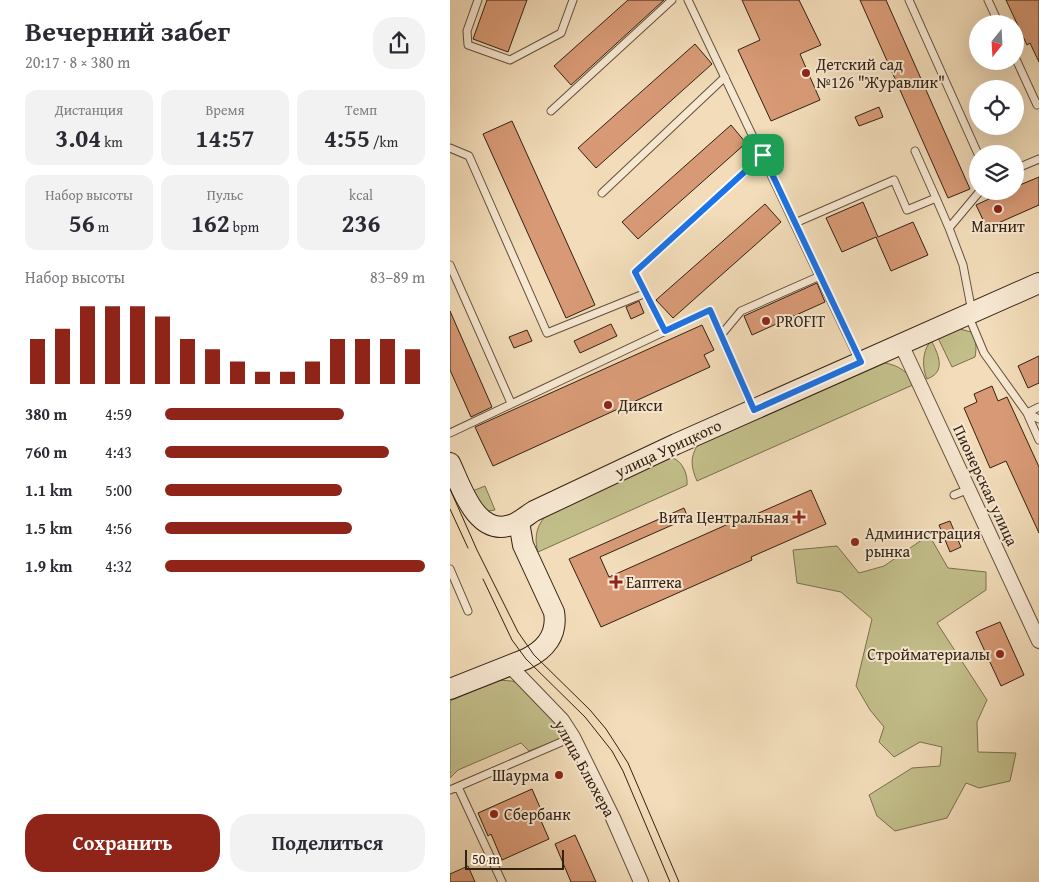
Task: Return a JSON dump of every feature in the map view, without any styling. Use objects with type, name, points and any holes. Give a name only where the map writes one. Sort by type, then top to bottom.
[{"type":"street","name":"улица Урицкого","points":[[519,522],[534,511],[754,410],[1039,283]]},
{"type":"street","name":"Пионерская улица","points":[[902,344],[1036,627],[1039,641]]},
{"type":"street","points":[[450,689],[534,655],[550,641],[555,620],[554,612],[523,545],[519,522],[509,526],[486,524],[476,515],[451,468]]},
{"type":"street","name":"улица Блюхера","points":[[510,666],[562,720],[573,738],[613,818],[641,882]]},
{"type":"lane","points":[[478,0],[467,31],[468,45],[510,60],[561,33],[573,0]]},
{"type":"lane","points":[[551,111],[672,0]]},
{"type":"lane","points":[[688,0],[861,362]]},
{"type":"lane","points":[[909,0],[974,145]]},
{"type":"lane","points":[[988,0],[995,15]]},
{"type":"lane","points":[[1021,70],[1037,105],[1039,104]]},
{"type":"lane","points":[[602,193],[725,77]]},
{"type":"lane","points":[[450,148],[469,156],[547,333],[646,293]]},
{"type":"lane","points":[[915,150],[963,265],[970,313],[984,353],[1027,413],[1039,440]]},
{"type":"lane","points":[[665,331],[635,272],[763,155]]},
{"type":"lane","points":[[1024,165],[1039,159]]},
{"type":"lane","points":[[795,223],[894,180],[908,210],[936,198]]},
{"type":"lane","points":[[949,228],[972,200]]},
{"type":"lane","points":[[450,265],[511,403]]},
{"type":"lane","points":[[721,335],[741,311],[820,276]]},
{"type":"lane","points":[[450,432],[710,310],[754,410]]},
{"type":"lane","points":[[1027,413],[1039,407]]},
{"type":"lane","points":[[1027,413],[1039,419]]},
{"type":"lane","points":[[954,496],[969,489]]},
{"type":"lane","points":[[450,570],[468,611]]},
{"type":"lane","points":[[450,790],[573,738]]},
{"type":"lane","points":[[458,787],[502,882]]},
{"type":"shaded area","points":[[960,329],[971,332],[976,344],[975,357],[952,367],[938,338]]},
{"type":"shaded area","points":[[930,342],[935,347],[939,358],[939,368],[933,376],[927,379],[924,370],[924,360],[925,350]]},
{"type":"shaded area","points":[[885,363],[902,370],[915,384],[697,481],[692,463],[697,446]]},
{"type":"shaded area","points":[[673,458],[680,462],[684,469],[687,485],[538,552],[537,532],[540,523],[547,515],[667,459]]},
{"type":"shaded area","points":[[485,486],[495,510],[488,511],[470,492]]},
{"type":"shaded area","points":[[929,535],[948,568],[986,572],[986,590],[937,623],[987,700],[977,722],[978,752],[1016,753],[1010,781],[979,788],[966,783],[947,818],[895,831],[877,816],[869,795],[912,768],[940,766],[942,747],[920,742],[894,757],[879,742],[884,727],[870,710],[856,686],[872,619],[841,592],[797,583],[793,550],[837,546],[859,573],[884,566]]},
{"type":"shaded area","points":[[499,680],[513,681],[529,691],[550,714],[566,737],[529,751],[521,743],[458,770],[450,778],[450,701]]},
{"type":"building","points":[[487,0],[527,0],[508,52],[473,39]]},
{"type":"building","points":[[628,0],[664,0],[571,85],[554,66]]},
{"type":"building","points":[[742,0],[799,0],[821,45],[800,54],[820,100],[771,121],[738,50],[760,40]]},
{"type":"building","points":[[860,0],[886,0],[969,187],[969,189],[948,198]]},
{"type":"building","points":[[1006,0],[1039,0],[1039,62],[1030,43],[1027,45],[1024,39],[1024,15],[1013,15]]},
{"type":"building","points":[[695,44],[712,64],[596,168],[578,148]]},
{"type":"building","points":[[879,107],[883,117],[859,126],[855,117]]},
{"type":"building","points":[[512,121],[595,305],[566,318],[483,134]]},
{"type":"building","points":[[731,125],[746,143],[638,239],[622,222]]},
{"type":"building","points":[[1039,177],[1039,205],[987,228],[976,205],[987,200],[1024,200],[1024,183]]},
{"type":"building","points":[[863,202],[878,237],[913,222],[928,255],[891,271],[876,237],[842,252],[826,218]]},
{"type":"building","points":[[765,204],[781,222],[673,318],[656,300]]},
{"type":"building","points":[[817,283],[825,302],[752,335],[744,316]]},
{"type":"building","points":[[639,301],[644,313],[631,319],[626,307]]},
{"type":"building","points":[[450,311],[492,407],[471,417],[450,370]]},
{"type":"building","points":[[611,324],[617,336],[580,353],[574,341]]},
{"type":"building","points":[[702,325],[714,350],[704,355],[710,367],[493,466],[475,427]]},
{"type":"building","points":[[527,330],[532,341],[514,348],[509,337]]},
{"type":"building","points":[[1039,356],[1039,383],[1028,388],[1018,366]]},
{"type":"building","points":[[992,386],[998,401],[1007,397],[1039,467],[1039,533],[1006,461],[990,468],[964,408],[977,402],[974,394]]},
{"type":"building","points":[[811,490],[826,524],[751,557],[752,560],[601,627],[569,559],[684,508],[688,518],[600,557],[609,577],[735,521],[736,523]]},
{"type":"building","points":[[950,521],[961,547],[950,552],[939,525]]},
{"type":"building","name":"Стройматериалы","points":[[1000,622],[1024,675],[1001,686],[976,632]]},
{"type":"building","points":[[532,789],[542,812],[538,814],[549,839],[502,860],[491,834],[488,836],[478,813]]},
{"type":"building","points":[[575,835],[596,882],[571,882],[555,844]]},
{"type":"building","points":[[468,866],[475,882],[450,882],[450,874]]},
{"type":"tram line","points":[[450,489],[477,550],[518,632],[534,655],[590,710],[606,729],[628,763],[679,882]]},
{"type":"tram line","points":[[450,509],[468,548]]},
{"type":"tram line","points":[[483,579],[512,640],[526,659],[585,717],[612,751],[623,771],[670,882]]},
{"type":"place","name":"Детский сад №126 \"Журавлик\"","points":[[806,73]]},
{"type":"place","name":"Магнит","points":[[998,209]]},
{"type":"place","name":"PROFIT","points":[[766,321]]},
{"type":"place","name":"Дикси","points":[[608,405]]},
{"type":"place","name":"Вита Центральная","points":[[799,517]]},
{"type":"place","name":"Администрация рынка","points":[[855,542]]},
{"type":"place","name":"Еаптека","points":[[616,582]]},
{"type":"place","name":"Стройматериалы","points":[[1000,654]]},
{"type":"place","name":"Шаурма","points":[[559,775]]},
{"type":"place","name":"Сбербанк","points":[[494,814]]},
{"type":"route","points":[[763,155],[861,362],[754,410],[710,310],[665,331],[635,272],[763,155]]}]
